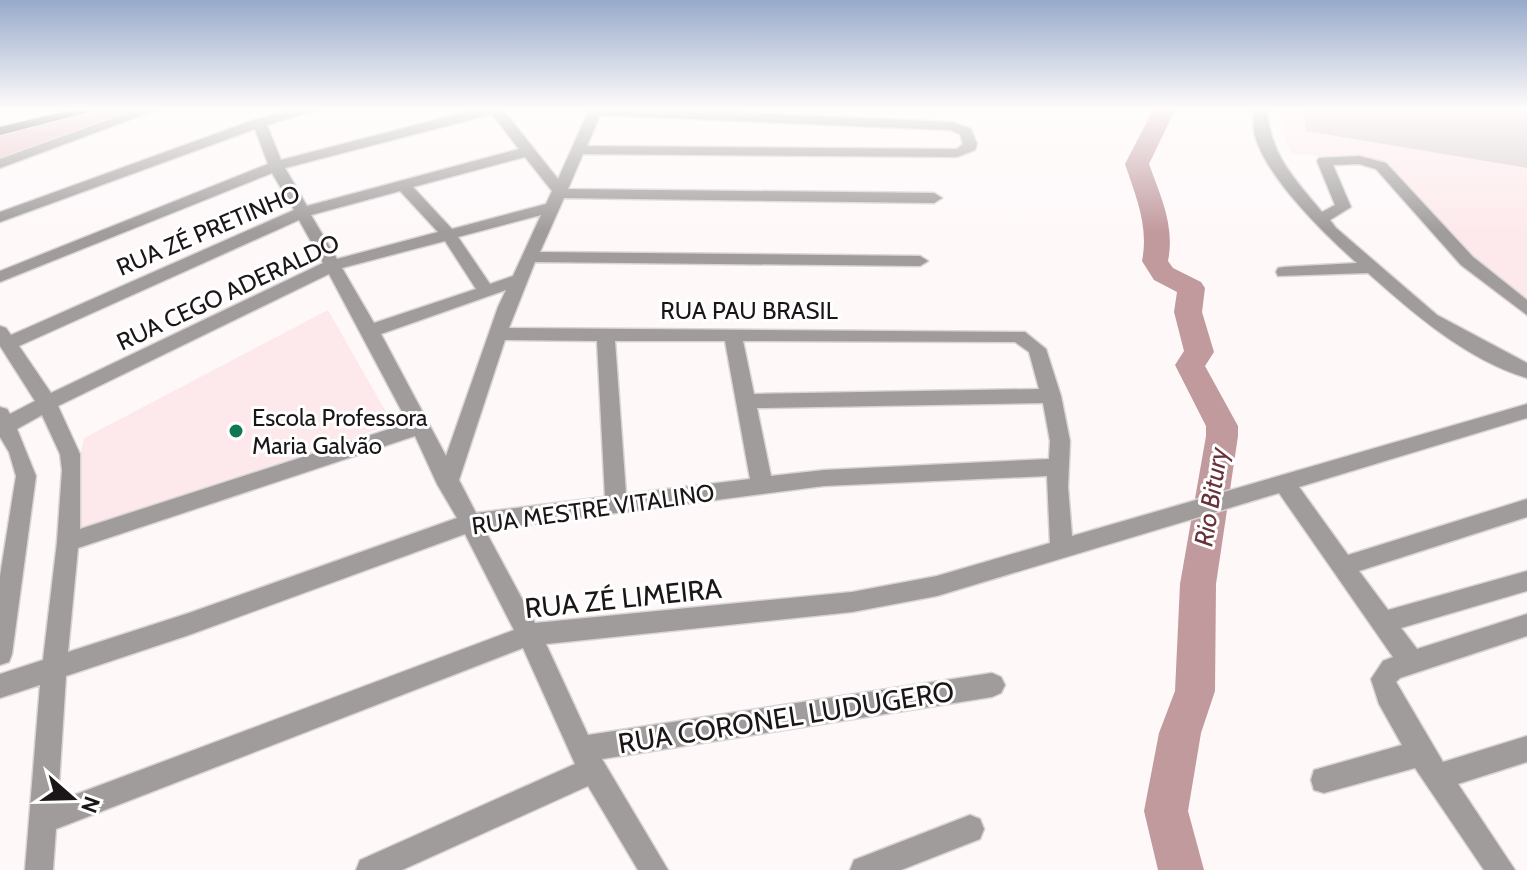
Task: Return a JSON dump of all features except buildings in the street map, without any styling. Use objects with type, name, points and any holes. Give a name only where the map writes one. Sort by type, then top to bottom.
[{"type":"street","points":[[0,164],[37,151]]},
{"type":"street","points":[[0,217],[183,151]]},
{"type":"street","points":[[270,151],[370,331],[447,484],[529,635],[588,759],[654,870]]},
{"type":"street","points":[[0,277],[276,166],[336,151]]},
{"type":"street","points":[[447,484],[498,334],[579,151]]},
{"type":"street","points":[[655,151],[957,153],[966,151]]},
{"type":"street","points":[[1269,151],[1276,165],[1330,231],[1371,268],[1431,319],[1527,371]]},
{"type":"street","points":[[526,152],[558,200]]},
{"type":"street","name":"RUA ZÉ PRETINHO","points":[[4,338],[303,212],[526,152]]},
{"type":"street","points":[[1324,217],[1343,207],[1324,161],[1359,160],[1381,166],[1458,252],[1527,309]]},
{"type":"street","points":[[403,185],[449,235],[486,291]]},
{"type":"street","name":"RUA CEGO ADERALDO","points":[[7,421],[333,265],[449,235],[558,200],[934,198]]},
{"type":"street","points":[[531,257],[920,261]]},
{"type":"street","points":[[1284,272],[1371,268]]},
{"type":"street","points":[[370,331],[521,279]]},
{"type":"street","name":"RUA PAU BRASIL","points":[[498,334],[1019,336],[1037,349],[1051,396]]},
{"type":"street","points":[[606,334],[616,506]]},
{"type":"street","points":[[733,334],[762,486]]},
{"type":"street","points":[[4,338],[47,403],[70,454],[72,487],[68,542],[54,669],[39,870]]},
{"type":"street","points":[[745,401],[1051,396],[1060,441],[1058,467],[1062,550]]},
{"type":"street","name":"RUA ZÉ LIMEIRA","points":[[44,820],[529,635],[852,602],[937,586],[1527,411]]},
{"type":"street","points":[[0,654],[9,531],[26,493],[26,476],[7,421]]},
{"type":"street","points":[[68,542],[419,427]]},
{"type":"street","name":"RUA MESTRE VITALINO","points":[[0,686],[469,523],[824,478],[1058,467]]},
{"type":"street","points":[[1284,483],[1384,622],[1401,666]]},
{"type":"street","points":[[1343,566],[1527,508]]},
{"type":"street","points":[[1384,622],[1527,581]]},
{"type":"street","points":[[1501,870],[1421,753],[1385,686],[1385,673],[1527,625]]},
{"type":"street","name":"RUA CORONEL LUDUGERO","points":[[370,870],[588,759],[992,685]]},
{"type":"street","points":[[1439,777],[1527,749]]},
{"type":"street","points":[[1324,780],[1421,753]]},
{"type":"street","points":[[864,870],[970,829]]},
{"type":"shaded area","points":[[0,151],[32,151],[0,162]]},
{"type":"shaded area","points":[[1290,151],[1527,151],[1527,303],[1486,273],[1385,165]]},
{"type":"shaded area","name":"Escola Professora Maria Galvão","points":[[328,310],[393,424],[63,542],[84,438]]},
{"type":"waterway","name":"Rio Bitury","points":[[1144,151],[1137,164],[1155,215],[1159,241],[1155,261],[1163,274],[1191,288],[1188,312],[1199,352],[1190,365],[1222,426],[1198,584],[1195,691],[1180,733],[1166,811],[1181,870]]},
{"type":"place","name":"Escola Professora Maria Galvão","points":[[236,431]]}]
